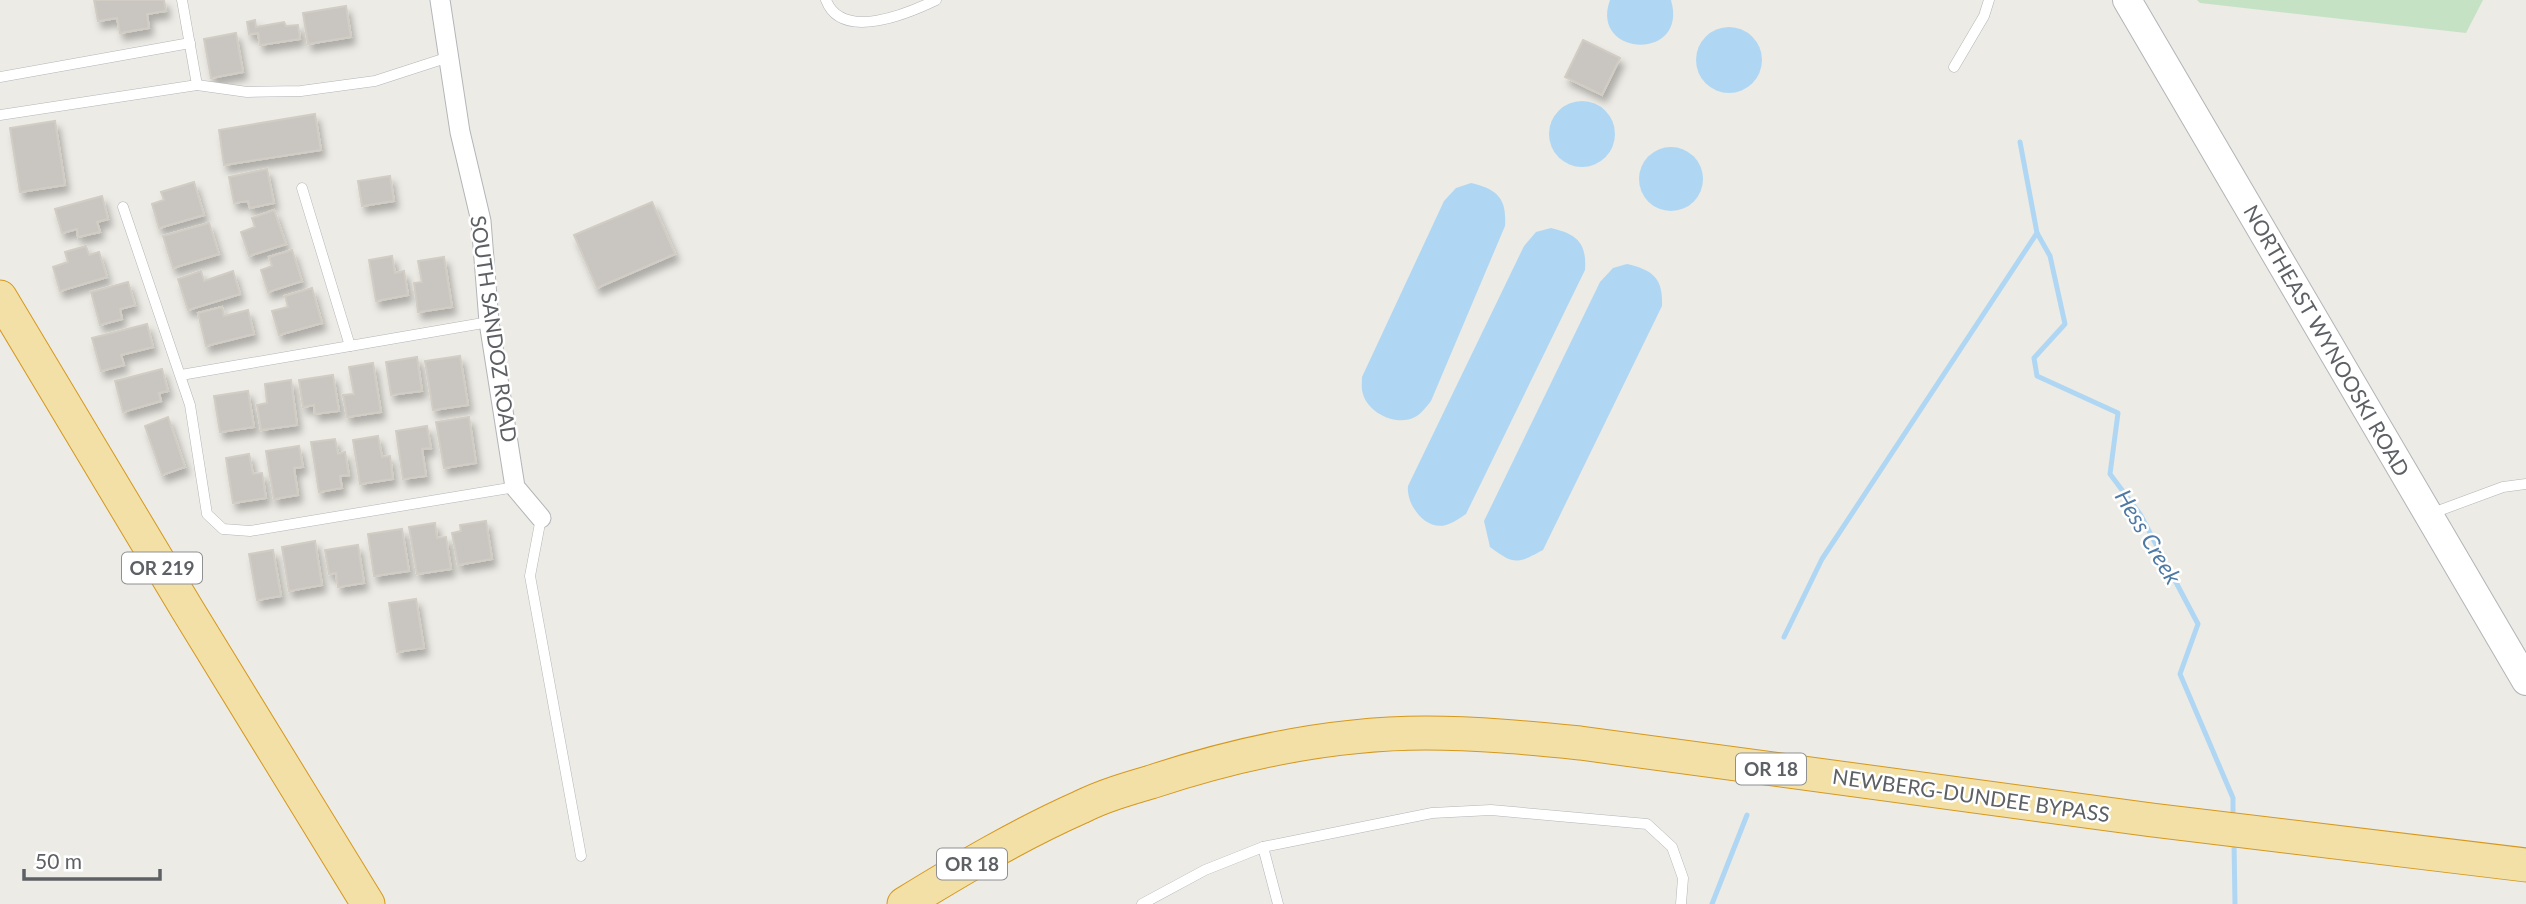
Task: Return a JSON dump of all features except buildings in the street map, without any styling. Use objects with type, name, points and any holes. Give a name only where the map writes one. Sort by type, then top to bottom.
[{"type":"highway","name":"OR 219","points":[[0,297],[173,587],[368,904]]},
{"type":"highway","name":"NEWBERG-DUNDEE BYPASS","points":[[904,904],[989,854],[1083,806],[1193,768],[1269,749],[1346,738],[1425,733],[1580,743],[2061,808],[2526,865]]},
{"type":"main road","name":"NORTHEAST WYNOOSKI ROAD","points":[[2127,0],[2526,681]]},
{"type":"street","name":"SOUTH SANDOZ ROAD","points":[[440,0],[460,132],[481,221],[489,322],[515,487]]},
{"type":"street","points":[[515,487],[541,518]]},
{"type":"lane","points":[[182,0],[197,85]]},
{"type":"lane","points":[[826,0],[838,15],[850,20],[872,22],[907,13],[936,0]]},
{"type":"lane","points":[[1954,67],[1984,16],[1989,0]]},
{"type":"lane","points":[[0,77],[190,43]]},
{"type":"lane","points":[[0,115],[197,85],[247,92],[301,91],[375,81],[449,57]]},
{"type":"lane","points":[[302,188],[350,346]]},
{"type":"lane","points":[[124,207],[190,405],[207,514],[223,529],[250,531],[515,487]]},
{"type":"lane","points":[[181,375],[489,322]]},
{"type":"lane","points":[[2428,515],[2503,487],[2526,484]]},
{"type":"lane","points":[[541,518],[530,576],[581,856]]},
{"type":"lane","points":[[1142,904],[1205,870],[1263,847],[1432,813],[1491,810],[1647,824],[1672,848],[1683,878],[1681,904]]},
{"type":"lane","points":[[1263,847],[1278,904]]},
{"type":"green space","points":[[2197,0],[2483,0],[2466,33],[2200,3]]},
{"type":"water","points":[[1610,0],[1671,0],[1673,20],[1666,34],[1654,42],[1639,45],[1625,41],[1613,33],[1607,19]]},
{"type":"water","points":[[1729,27],[1742,29],[1752,37],[1760,47],[1760,73],[1752,83],[1742,91],[1729,93],[1716,91],[1706,83],[1698,73],[1696,60],[1698,47],[1706,37],[1716,29]]},
{"type":"water","points":[[1582,101],[1595,103],[1610,116],[1615,134],[1613,147],[1600,162],[1582,167],[1569,165],[1554,152],[1549,134],[1551,121],[1564,106]]},
{"type":"water","points":[[1665,147],[1677,147],[1694,156],[1701,167],[1701,191],[1694,202],[1677,211],[1665,211],[1653,206],[1644,197],[1639,185],[1639,173],[1644,161],[1653,152]]},
{"type":"water","points":[[1471,183],[1488,188],[1498,196],[1504,208],[1505,226],[1431,401],[1415,417],[1408,420],[1392,419],[1377,412],[1366,401],[1362,390],[1362,377],[1444,201],[1456,188]]},
{"type":"water","points":[[1551,228],[1568,233],[1578,241],[1584,253],[1585,270],[1466,514],[1446,525],[1431,524],[1414,508],[1408,486],[1524,246],[1536,232]]},
{"type":"water","points":[[1627,264],[1644,269],[1655,277],[1661,288],[1662,306],[1543,550],[1521,560],[1510,560],[1490,547],[1484,521],[1600,282],[1613,268]]},
{"type":"waterway","name":"Hess Creek","points":[[2020,142],[2037,233],[2050,256],[2065,324],[2034,358],[2037,376],[2118,413],[2110,474],[2140,514],[2198,624],[2180,674],[2233,798],[2233,817]]},
{"type":"waterway","points":[[1784,637],[1822,559],[2037,233]]},
{"type":"waterway","points":[[1712,904],[1747,815]]},
{"type":"waterway","name":"Hess Creek","points":[[2234,841],[2235,904]]}]
